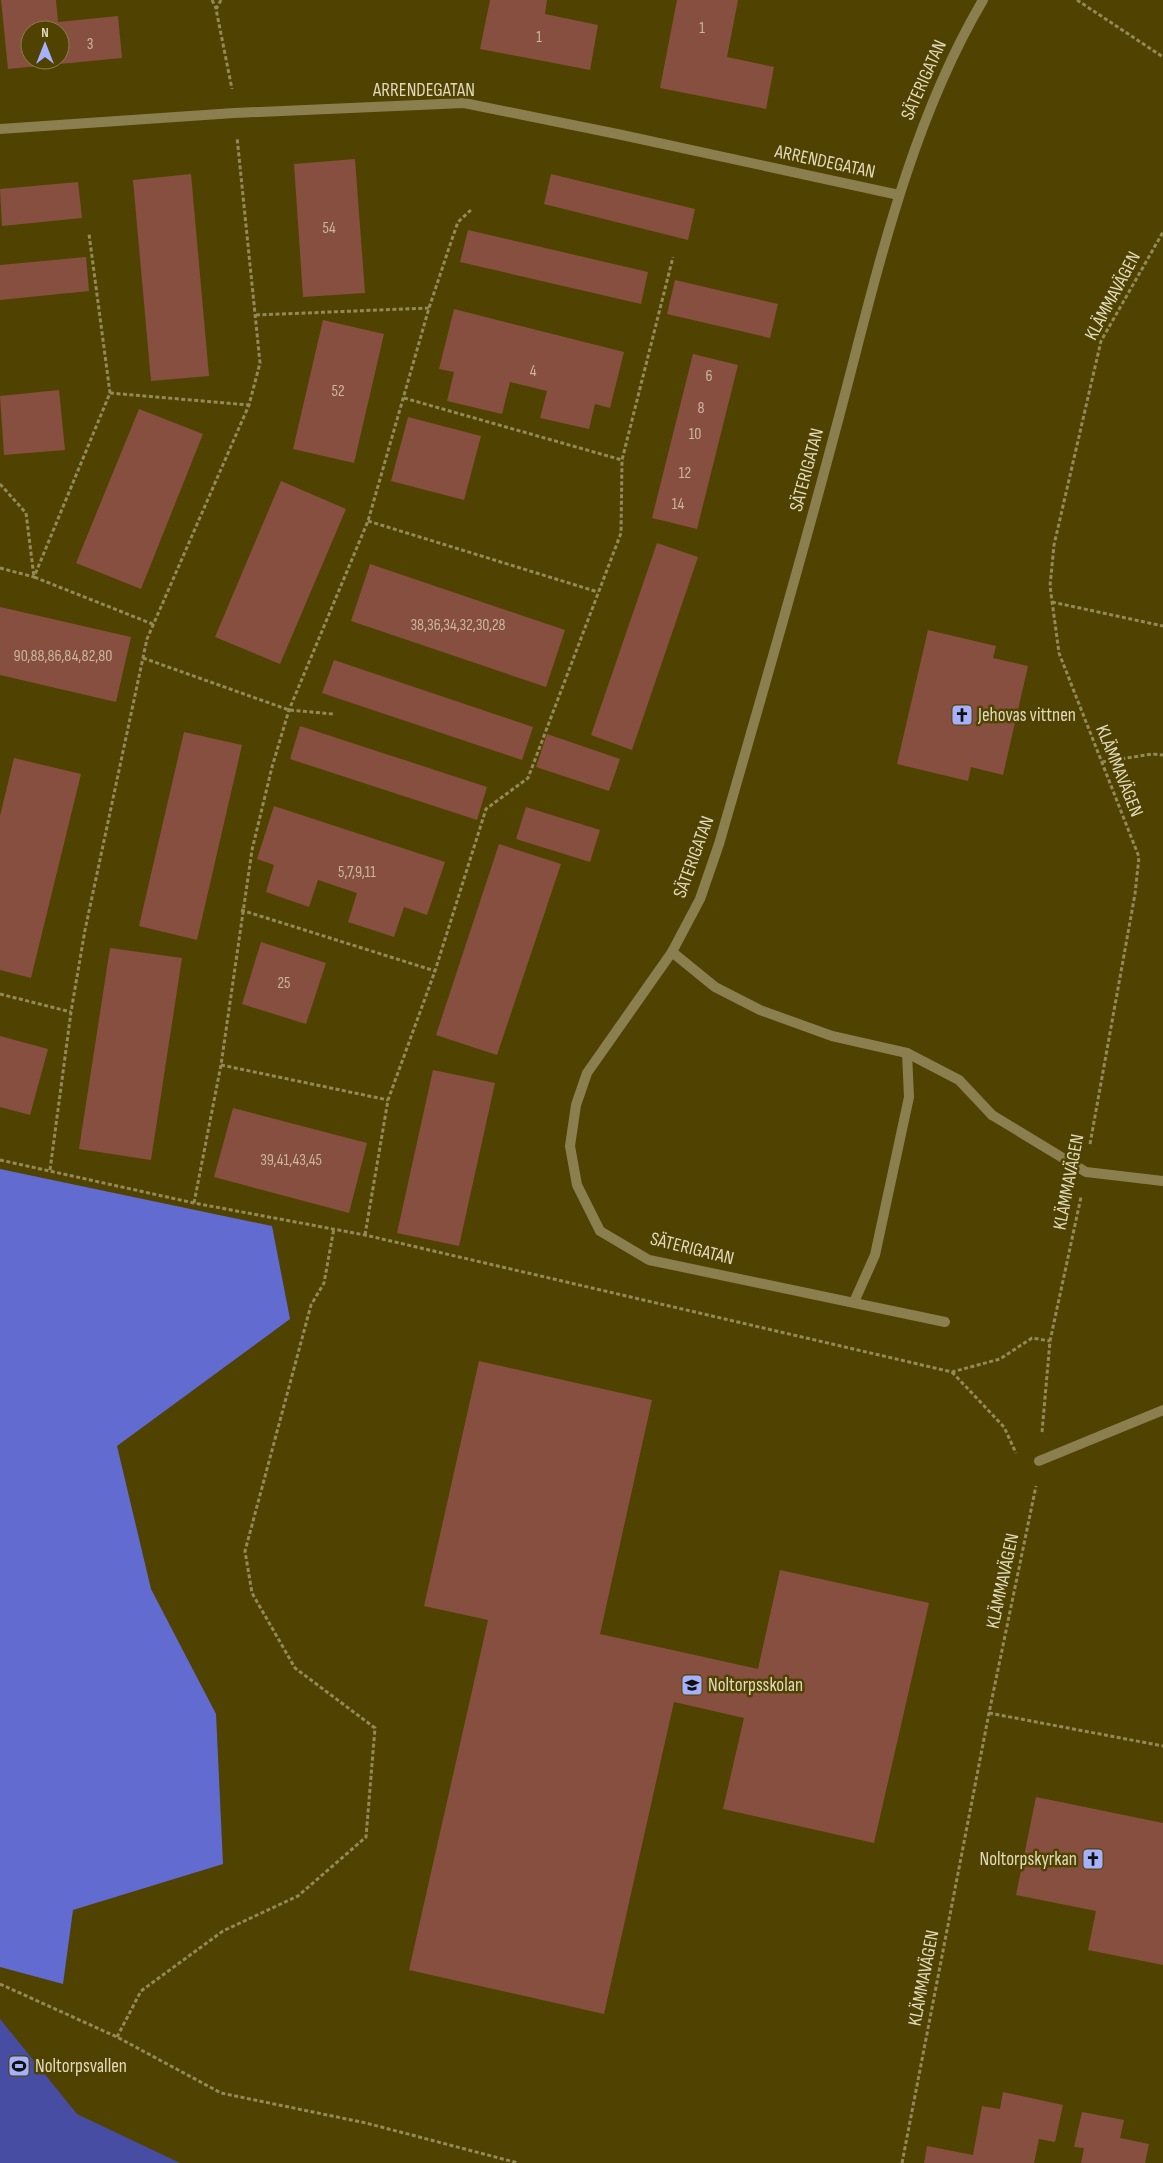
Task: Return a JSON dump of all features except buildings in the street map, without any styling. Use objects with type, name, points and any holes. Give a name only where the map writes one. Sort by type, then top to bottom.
[{"type":"street","name":"SÄTERIGATAN","points":[[945,1322],[649,1260],[600,1231],[577,1185],[570,1146],[576,1105],[587,1073],[672,952],[700,900],[720,844],[820,488],[899,195],[922,129],[950,62],[983,0]]},
{"type":"street","name":"ARRENDEGATAN","points":[[0,129],[234,113],[464,103],[622,134],[899,195]]},
{"type":"street","points":[[672,952],[715,987],[760,1010],[832,1036],[906,1053],[959,1080],[992,1115],[1086,1172],[1163,1181]]},
{"type":"street","points":[[854,1302],[875,1255],[909,1098],[906,1053]]},
{"type":"street","points":[[1039,1461],[1163,1410]]},
{"type":"path","points":[[50,1170],[71,1012],[85,930],[147,639],[249,405],[260,363],[234,113],[235,101],[216,9],[212,0]]},
{"type":"path","points":[[216,9],[221,0]]},
{"type":"path","points":[[1077,0],[1163,57]]},
{"type":"path","points":[[194,1203],[221,1065],[233,988],[241,910],[252,850],[290,710],[368,521],[429,308],[458,222],[472,210]]},
{"type":"path","name":"KLÄMMAVÄGEN","points":[[902,2163],[989,1713],[1035,1495],[1050,1341],[1086,1172],[1136,894],[1138,856],[1102,762],[1087,730],[1059,654],[1050,586],[1054,545],[1101,341],[1163,232]]},
{"type":"path","points":[[34,577],[110,393],[89,234]]},
{"type":"path","points":[[365,1234],[388,1100],[435,971],[486,809],[528,778],[621,533],[622,460],[674,257]]},
{"type":"path","points":[[256,315],[429,308]]},
{"type":"path","points":[[110,393],[249,405]]},
{"type":"path","points":[[404,398],[622,460]]},
{"type":"path","points":[[0,484],[26,512],[34,577]]},
{"type":"path","points":[[368,521],[598,592]]},
{"type":"path","points":[[0,568],[34,577],[154,625]]},
{"type":"path","points":[[1052,602],[1163,626]]},
{"type":"path","points":[[143,658],[290,710],[333,714]]},
{"type":"path","points":[[1102,762],[1152,754],[1163,755]]},
{"type":"path","points":[[241,910],[435,971]]},
{"type":"path","points":[[0,994],[71,1012]]},
{"type":"path","points":[[221,1065],[388,1100]]},
{"type":"path","points":[[0,1160],[194,1203],[365,1234],[952,1372],[1000,1360],[1032,1338],[1050,1341]]},
{"type":"path","points":[[117,2037],[141,1990],[223,1931],[298,1896],[366,1837],[375,1728],[294,1668],[252,1593],[245,1551],[311,1305],[324,1283],[334,1228]]},
{"type":"path","points":[[952,1372],[1004,1427],[1020,1461]]},
{"type":"path","points":[[1031,1486],[1035,1495]]},
{"type":"path","points":[[989,1713],[1163,1746]]},
{"type":"path","points":[[0,1984],[117,2037],[221,2093],[366,2122],[518,2163]]},
{"type":"shaded area","points":[[0,1169],[272,1226],[290,1319],[117,1446],[151,1589],[216,1714],[223,1864],[73,1910],[63,1984],[0,1967]]},
{"type":"shaded area","name":"Noltorpsvallen","points":[[0,2019],[77,2114],[180,2163],[0,2163]]},
{"type":"place","name":"Jehovas vittnen","points":[[962,715]]},
{"type":"place","name":"Noltorpsskolan","points":[[692,1685]]},
{"type":"place","name":"Noltorpskyrkan","points":[[1093,1859]]},
{"type":"place","name":"Noltorpsvallen","points":[[19,2066]]}]
